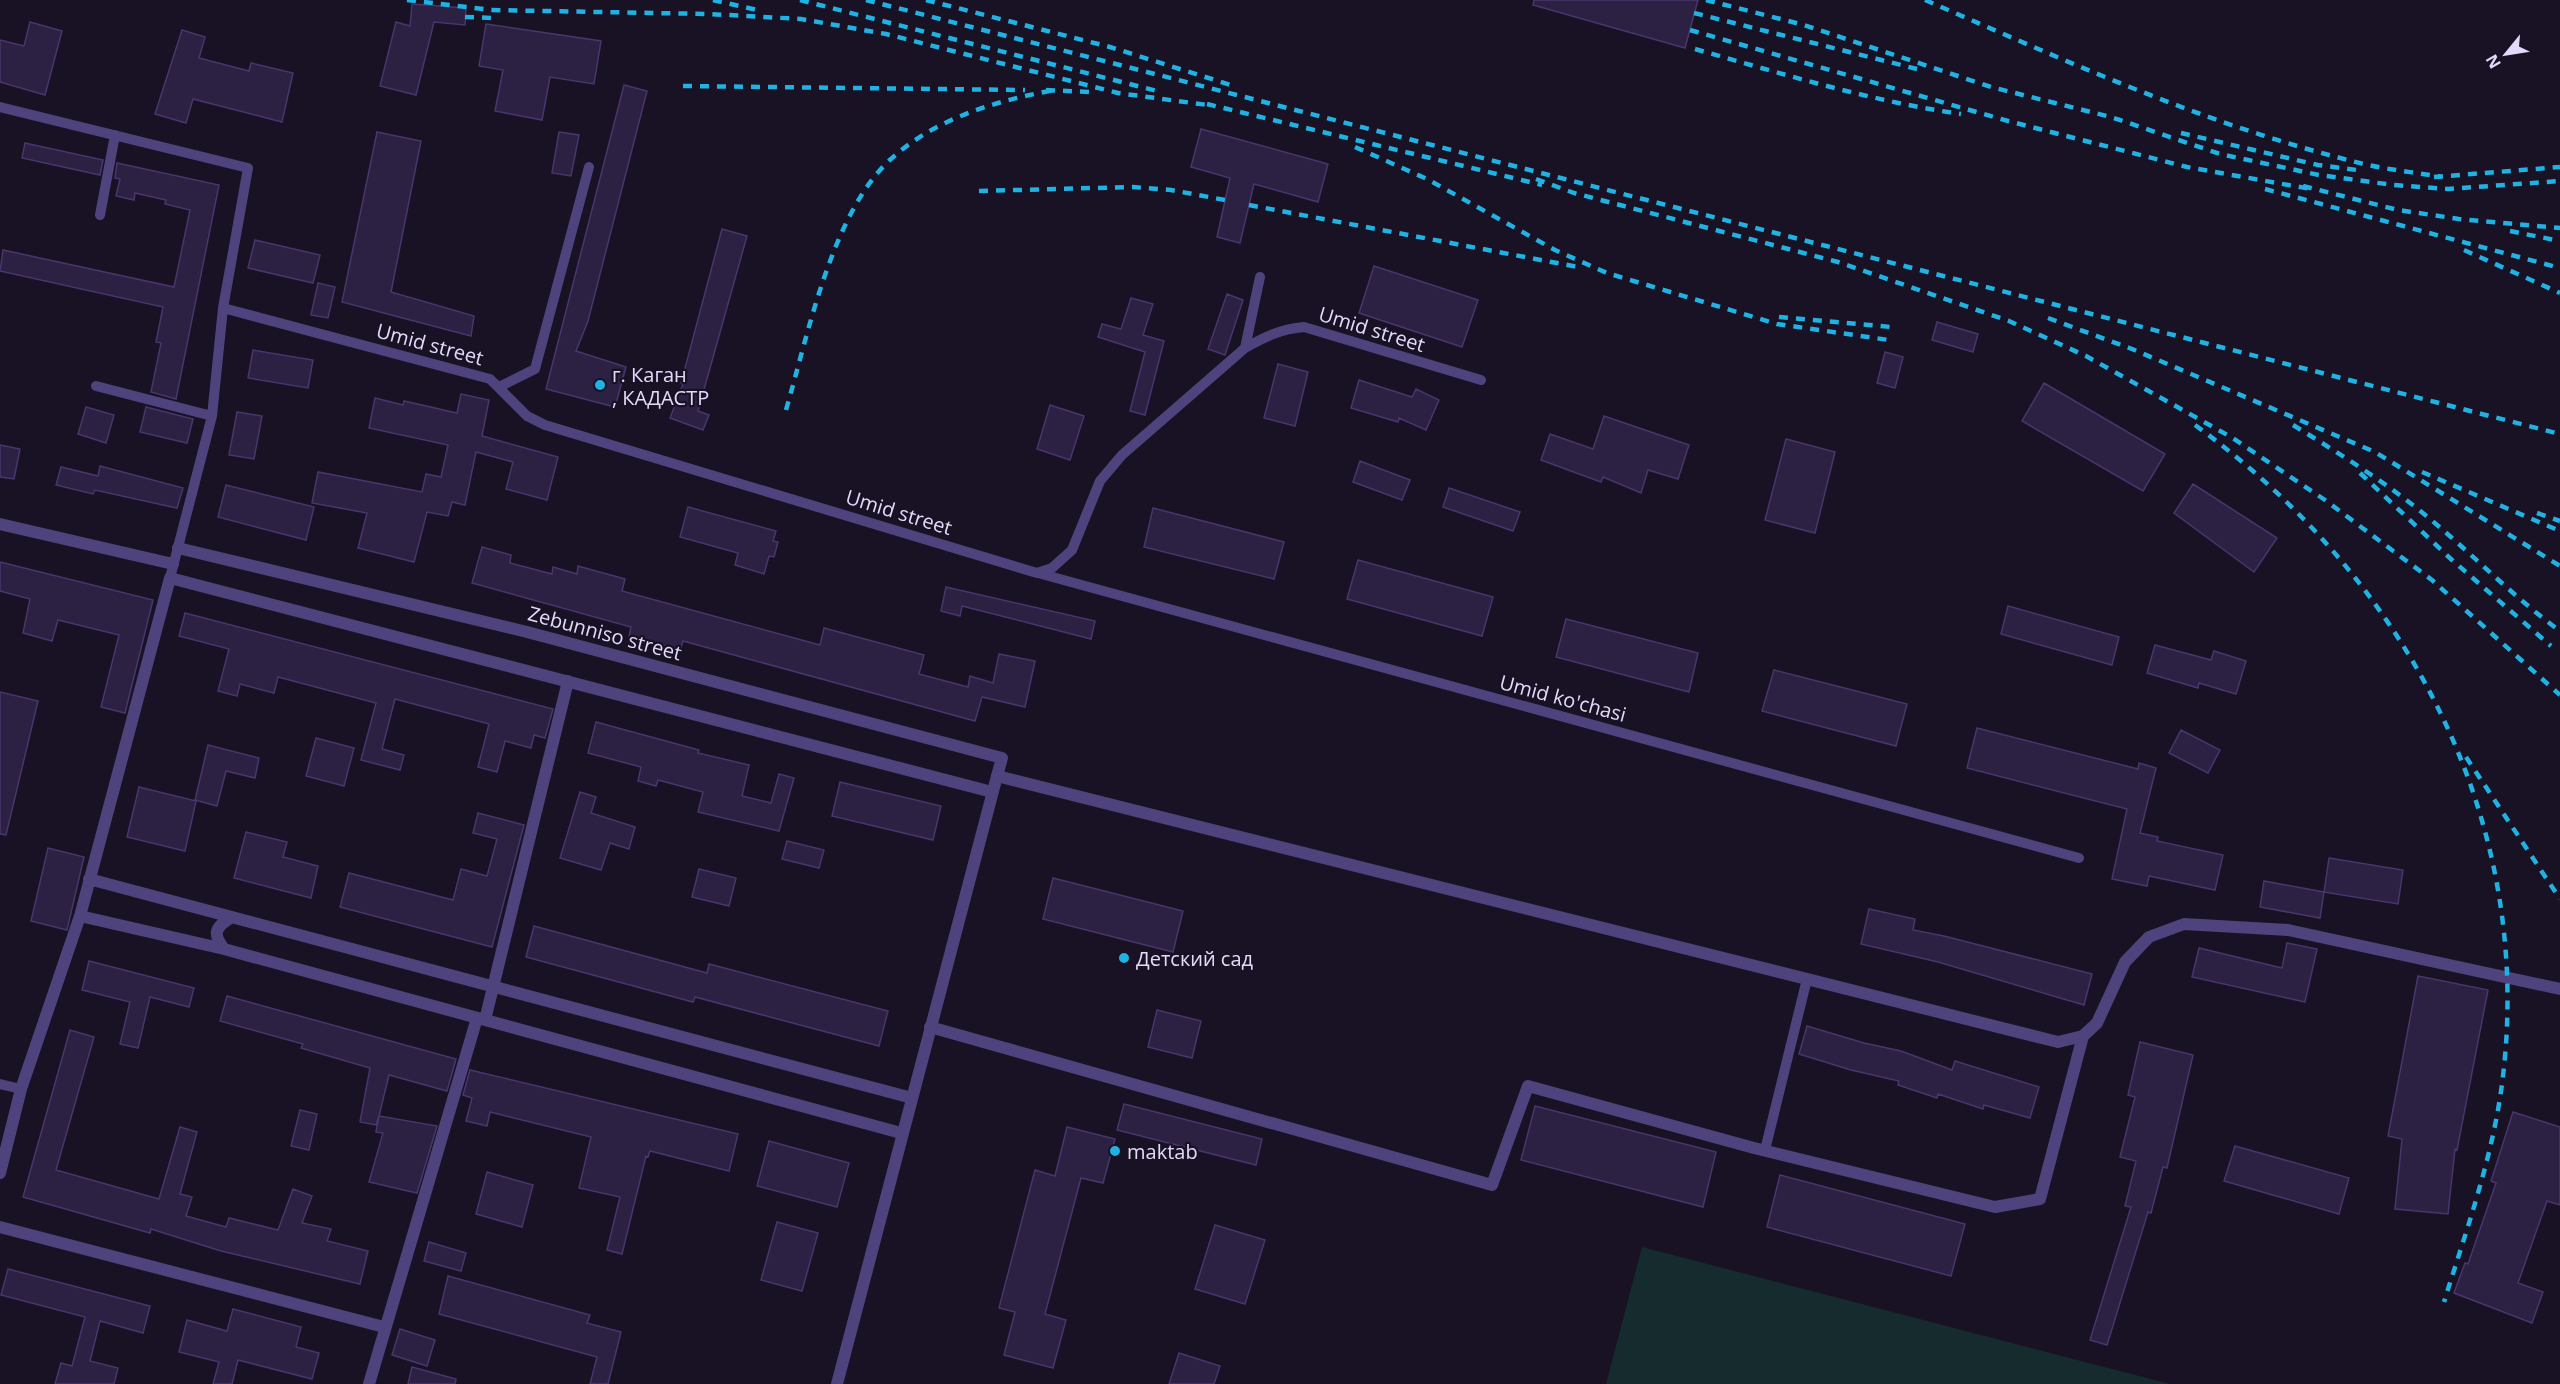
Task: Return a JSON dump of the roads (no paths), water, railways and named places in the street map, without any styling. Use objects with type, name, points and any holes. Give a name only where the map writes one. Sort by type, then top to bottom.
[{"type":"street","points":[[0,524],[173,564]]},
{"type":"street","name":"Zebunniso street","points":[[178,548],[527,632],[1002,758],[997,776]]},
{"type":"street","points":[[0,1173],[21,1089],[80,916],[170,578],[992,792]]},
{"type":"street","points":[[369,1384],[384,1327],[481,1019],[495,987],[568,681]]},
{"type":"street","points":[[837,1384],[901,1133],[997,776],[2058,1042],[2083,1036],[2097,1023],[2126,962],[2149,936],[2184,924],[2288,930],[2560,989]]},
{"type":"street","points":[[88,879],[912,1098]]},
{"type":"street","points":[[80,916],[224,950],[901,1133]]},
{"type":"street","points":[[224,950],[215,931],[219,925],[232,917]]},
{"type":"street","points":[[930,1027],[1492,1185],[1528,1086],[1764,1150],[1995,1207],[2040,1199],[2083,1036]]},
{"type":"street","points":[[0,1227],[384,1327]]},
{"type":"lane","points":[[0,107],[248,168],[223,308],[212,416],[170,578]]},
{"type":"lane","points":[[100,215],[115,135]]},
{"type":"lane","points":[[499,387],[535,369],[589,167]]},
{"type":"lane","points":[[1245,348],[1260,277]]},
{"type":"lane","name":"Umid street","points":[[223,308],[490,379],[527,416],[545,425],[1037,573],[1052,568],[1072,550],[1100,481],[1122,454],[1245,348],[1267,335],[1285,329],[1304,327],[1481,380]]},
{"type":"lane","points":[[96,386],[212,416]]},
{"type":"lane","name":"Umid ko'chasi","points":[[1037,573],[2079,858]]},
{"type":"lane","points":[[1764,1150],[1808,979]]},
{"type":"lane","points":[[0,1084],[21,1089]]},
{"type":"railway","points":[[407,0],[491,10],[709,14],[801,19],[886,34],[1118,93],[1215,106]]},
{"type":"railway","points":[[713,0],[757,10]]},
{"type":"railway","points":[[800,0],[1157,91]]},
{"type":"railway","points":[[866,0],[2560,434]]},
{"type":"railway","points":[[926,0],[1110,47],[1234,86]]},
{"type":"railway","points":[[1706,0],[1804,25],[1991,87],[2111,117],[2220,154],[2319,175],[2393,185],[2448,189],[2560,181]]},
{"type":"railway","points":[[1925,0],[2135,89],[2242,129],[2363,164],[2442,177]]},
{"type":"railway","points":[[1694,13],[1921,70]]},
{"type":"railway","points":[[465,17],[494,18]]},
{"type":"railway","points":[[1690,30],[2008,121],[2187,167],[2311,189]]},
{"type":"railway","points":[[1695,49],[1860,94],[1961,114]]},
{"type":"railway","points":[[683,86],[1025,90]]},
{"type":"railway","points":[[1046,90],[1091,92]]},
{"type":"railway","points":[[786,410],[825,276],[853,210],[870,182],[891,159],[927,132],[989,106],[1054,90]]},
{"type":"railway","points":[[1207,104],[1542,185]]},
{"type":"railway","points":[[2181,133],[2318,165],[2357,170]]},
{"type":"railway","points":[[1355,147],[1427,179],[1555,250],[1607,273],[1777,324],[1889,340]]},
{"type":"railway","points":[[2434,177],[2560,167]]},
{"type":"railway","points":[[1536,179],[1574,193],[1838,262],[2009,321],[2086,356],[2231,437],[2325,500],[2432,580],[2560,695]]},
{"type":"railway","points":[[2303,186],[2398,210],[2459,219],[2560,228]]},
{"type":"railway","points":[[979,191],[1133,187],[1171,190],[1225,200]]},
{"type":"railway","points":[[2265,189],[2560,268]]},
{"type":"railway","points":[[1249,205],[1578,267]]},
{"type":"railway","points":[[2510,231],[2560,241]]},
{"type":"railway","points":[[2464,250],[2560,293]]},
{"type":"railway","points":[[1779,317],[1891,327]]},
{"type":"railway","points":[[2048,318],[2132,349],[2375,452],[2560,566]]},
{"type":"railway","points":[[2195,425],[2269,486],[2335,554],[2392,629],[2439,709],[2474,795],[2497,885],[2507,979],[2503,1076],[2486,1162],[2444,1302]]},
{"type":"railway","points":[[2293,425],[2400,495],[2560,631]]},
{"type":"railway","points":[[2422,472],[2560,531]]},
{"type":"railway","points":[[2360,473],[2452,560],[2551,646]]},
{"type":"railway","points":[[2537,513],[2560,521]]},
{"type":"railway","points":[[2466,757],[2560,899]]},
{"type":"place","name":"г. Каган , КАДАСТР","points":[[600,385]]},
{"type":"place","name":"Детский сад","points":[[1124,958]]},
{"type":"place","name":"maktab","points":[[1115,1151]]}]
